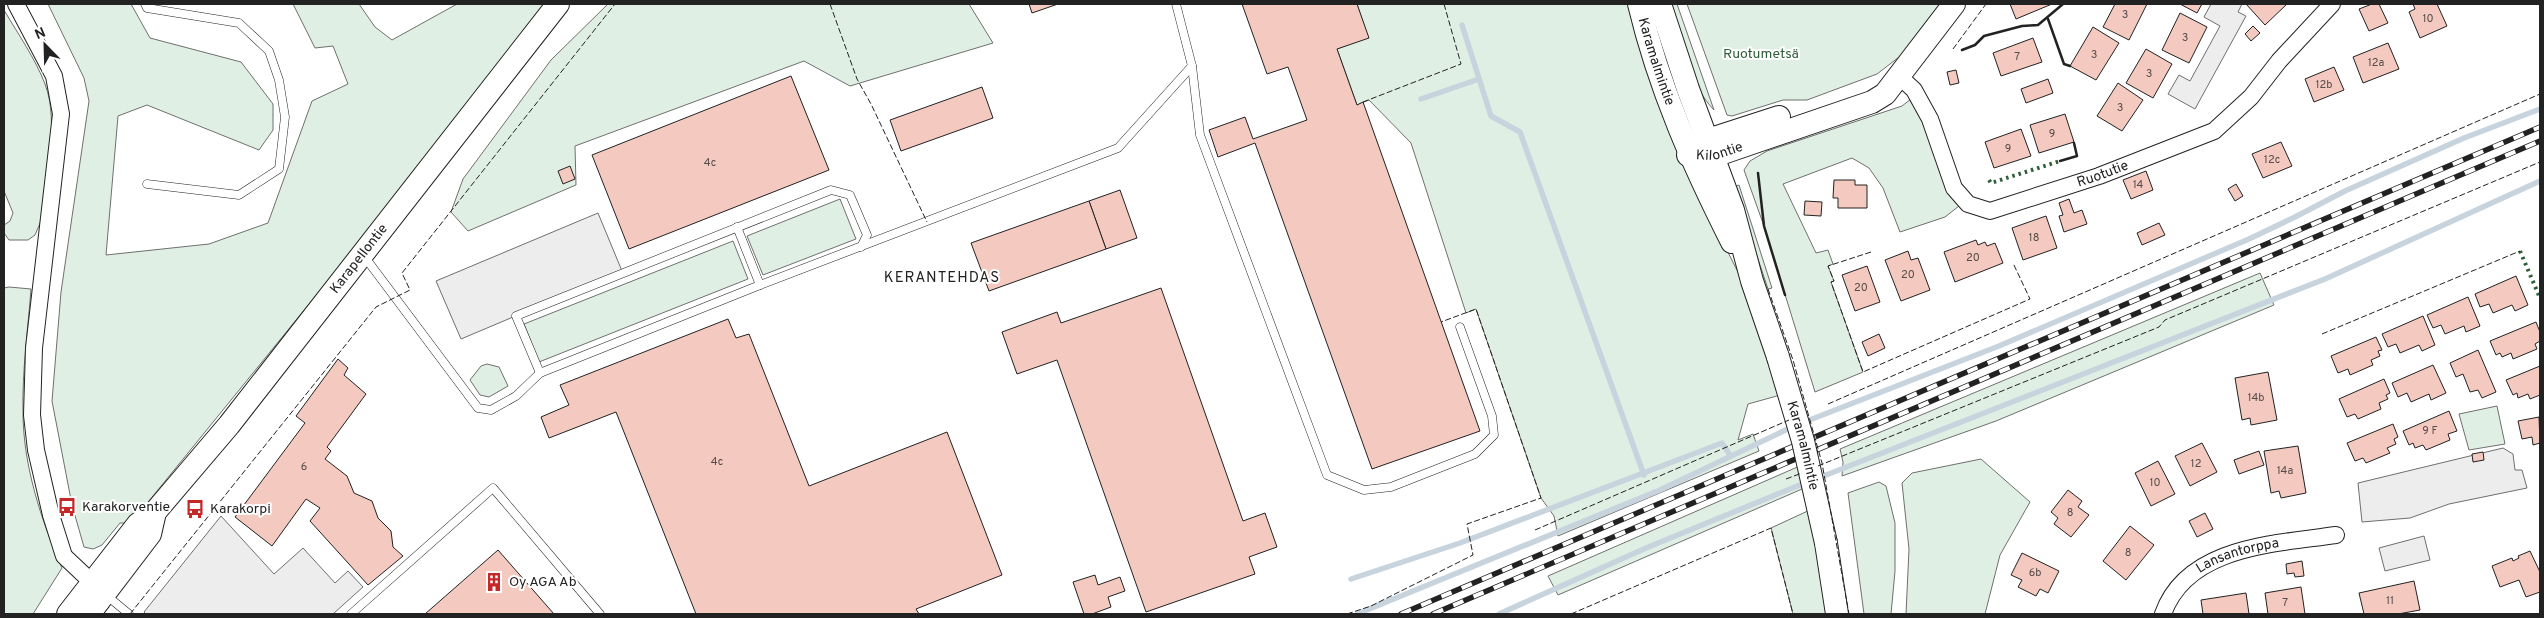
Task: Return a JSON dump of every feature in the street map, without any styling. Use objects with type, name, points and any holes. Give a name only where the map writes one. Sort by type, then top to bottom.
[{"type":"street","points":[[16,4],[54,76],[61,114],[34,348],[32,415],[36,450],[51,516],[64,556],[98,588]]},
{"type":"street","name":"Karapellontie","points":[[68,614],[98,588],[150,534],[155,512],[229,426],[558,4]]},
{"type":"street","name":"Karamalmintie","points":[[1639,4],[1667,100],[1688,155],[1752,281]]},
{"type":"street","name":"Karamalmintie","points":[[1660,4],[1688,89],[1733,210],[1752,281],[1803,441],[1826,543],[1837,614]]},
{"type":"street","name":"Kilontie","points":[[1688,155],[1872,102],[1885,94],[1954,4]]},
{"type":"street","name":"Ruotutie","points":[[1898,75],[1914,90],[1927,111],[1954,188],[1968,204],[1990,211],[2099,176],[2214,131],[2251,97],[2279,60],[2332,4]]},
{"type":"street","name":"Lansantorppa","points":[[2163,614],[2165,607],[2188,575],[2226,556],[2257,546],[2336,534]]},
{"type":"street","name":"Karapellontie","points":[[89,614],[98,588]]},
{"type":"lane","points":[[145,4],[147,8],[239,24],[269,51],[279,80],[285,117],[279,169],[239,195],[147,184]]},
{"type":"lane","points":[[1176,4],[1192,66],[1200,135],[1327,475],[1364,490],[1391,487],[1474,454],[1494,435],[1492,416],[1460,327]]},
{"type":"lane","points":[[363,254],[478,408],[491,410],[516,396],[540,373],[760,285],[1118,148],[1192,66]]},
{"type":"lane","points":[[540,373],[516,316],[831,190],[850,195],[867,235],[861,247]]},
{"type":"lane","points":[[737,227],[760,285]]},
{"type":"lane","points":[[351,614],[493,488],[600,614]]},
{"type":"lane","points":[[98,588],[129,614]]},
{"type":"green space","points":[[48,4],[131,4],[150,38],[241,62],[273,104],[273,130],[259,150],[147,105],[118,116],[106,255],[209,244],[268,223],[312,101],[348,84],[333,46],[315,48],[293,4],[359,4],[375,27],[392,40],[457,4],[545,4],[327,282],[131,523],[120,523],[102,545],[93,549],[84,547],[72,505],[52,401],[61,292],[89,101],[84,78]]},
{"type":"green space","points":[[608,4],[969,4],[993,43],[850,86],[804,61],[575,146],[576,185],[468,231],[451,212],[463,179],[551,60]]},
{"type":"green space","points":[[1357,4],[1633,4],[1700,197],[1742,280],[1784,394],[1748,404],[1738,440],[1753,434],[1759,451],[1558,536],[1554,516],[1541,498],[1476,309],[1466,313],[1411,143],[1369,100],[1357,105],[1337,49],[1368,37]]},
{"type":"green space","points":[[1668,4],[1677,4],[1714,110],[1705,99],[1691,74]]},
{"type":"green space","name":"Ruotumetsä","points":[[1687,4],[1941,4],[1903,54],[1877,74],[1807,100],[1783,100],[1732,116],[1727,115]]},
{"type":"green space","points":[[4,10],[41,74],[49,99],[51,116],[50,152],[41,221],[35,235],[28,240],[9,240],[4,233],[4,225],[10,221],[13,213],[4,191]]},
{"type":"green space","points":[[1911,99],[1916,102],[1950,189],[1959,206],[1945,217],[1900,232],[1883,188],[1869,168],[1852,158],[1783,184],[1816,253],[1828,250],[1833,264],[1828,266],[1834,281],[1831,282],[1863,372],[1815,392],[1764,226],[1744,170],[1750,161],[1767,151],[1902,106]]},
{"type":"green space","points":[[1739,185],[1772,288],[1768,289],[1734,187]]},
{"type":"green space","points":[[840,199],[856,239],[763,275],[747,236]]},
{"type":"green space","points":[[733,241],[748,279],[539,362],[524,324]]},
{"type":"green space","points":[[2260,273],[2274,305],[1996,421],[1842,476],[1843,462],[1840,449]]},
{"type":"green space","points":[[4,288],[31,289],[23,381],[26,452],[40,512],[62,568],[33,614],[4,614]]},
{"type":"green space","points":[[487,364],[499,367],[508,386],[489,397],[480,395],[470,380],[481,366]]},
{"type":"green space","points":[[2497,406],[2505,444],[2469,450],[2459,414]]},
{"type":"green space","points":[[1981,459],[2030,502],[2000,555],[1985,614],[1906,614],[1909,549],[1902,483],[1912,473]]},
{"type":"green space","points":[[1802,465],[1802,489],[1558,595],[1548,576]]},
{"type":"green space","points":[[1879,482],[1886,486],[1895,523],[1895,571],[1891,614],[1864,614],[1848,493]]},
{"type":"green space","points":[[1812,509],[1828,614],[1793,614],[1771,528]]},
{"type":"shaded area","points":[[2211,4],[2242,4],[2238,12],[2246,16],[2195,109],[2168,94],[2179,75],[2190,81],[2220,26],[2204,17]]},
{"type":"shaded area","points":[[598,213],[622,271],[461,339],[436,281]]},
{"type":"shaded area","points":[[2503,448],[2513,454],[2515,470],[2522,470],[2527,488],[2449,504],[2410,518],[2362,522],[2358,483]]},
{"type":"shaded area","points":[[221,516],[274,574],[303,548],[335,583],[348,571],[363,587],[333,614],[146,614],[144,612]]},
{"type":"shaded area","points":[[2424,536],[2430,560],[2385,571],[2379,548]]},
{"type":"building","points":[[1029,4],[1058,4],[1032,13]]},
{"type":"building","points":[[1242,4],[1357,4],[1369,38],[1337,49],[1357,105],[1363,102],[1480,431],[1372,469],[1255,143],[1218,157],[1209,130],[1245,117],[1253,139],[1307,120],[1288,67],[1267,74]]},
{"type":"building","points":[[2010,4],[2052,4],[2016,19]]},
{"type":"building","points":[[2115,4],[2147,4],[2129,40],[2103,27]]},
{"type":"building","points":[[2180,4],[2202,4],[2197,13]]},
{"type":"building","points":[[2246,4],[2287,4],[2265,25]]},
{"type":"building","points":[[2372,4],[2379,4],[2388,23],[2369,31],[2359,9]]},
{"type":"building","points":[[2413,4],[2437,4],[2447,26],[2420,38],[2409,12],[2415,9]]},
{"type":"building","points":[[2180,13],[2207,27],[2189,63],[2162,50]]},
{"type":"building","points":[[2253,26],[2260,33],[2251,41],[2245,34]]},
{"type":"building","points":[[2093,27],[2119,43],[2096,80],[2070,66]]},
{"type":"building","points":[[2033,38],[2042,62],[2001,76],[1993,53]]},
{"type":"building","points":[[2388,43],[2399,69],[2363,83],[2353,57]]},
{"type":"building","points":[[2146,49],[2172,64],[2153,98],[2126,83]]},
{"type":"building","points":[[2334,67],[2344,90],[2314,102],[2305,79]]},
{"type":"building","points":[[1956,70],[1959,83],[1950,85],[1947,72]]},
{"type":"building","points":[[791,76],[829,170],[629,249],[592,155]]},
{"type":"building","points":[[2048,79],[2053,93],[2026,103],[2021,89]]},
{"type":"building","points":[[2118,83],[2143,100],[2122,131],[2097,116]]},
{"type":"building","points":[[982,87],[993,118],[901,151],[890,120]]},
{"type":"building","points":[[2065,114],[2074,142],[2039,153],[2030,125]]},
{"type":"building","points":[[2021,129],[2031,156],[1994,168],[1985,142]]},
{"type":"building","points":[[2281,142],[2292,166],[2263,178],[2252,154]]},
{"type":"building","points":[[570,166],[575,179],[563,184],[558,171]]},
{"type":"building","points":[[2146,171],[2153,190],[2131,199],[2123,180]]},
{"type":"building","points":[[1834,180],[1855,180],[1855,185],[1867,185],[1867,208],[1838,208],[1838,198],[1833,198]]},
{"type":"building","points":[[2236,184],[2243,196],[2235,201],[2228,189]]},
{"type":"building","points":[[1120,190],[1137,238],[1106,249],[1089,201]]},
{"type":"building","points":[[2069,199],[2074,213],[2082,210],[2087,224],[2064,232],[2059,216],[2063,215],[2059,203]]},
{"type":"building","points":[[1089,201],[1106,249],[989,291],[971,243]]},
{"type":"building","points":[[1805,201],[1822,202],[1821,216],[1804,215]]},
{"type":"building","points":[[2046,216],[2057,248],[2023,260],[2012,228]]},
{"type":"building","points":[[2159,223],[2165,235],[2142,245],[2137,233]]},
{"type":"building","points":[[1976,240],[1978,245],[1985,242],[1987,246],[1995,243],[2003,263],[1955,282],[1944,252]]},
{"type":"building","points":[[1908,251],[1911,260],[1918,258],[1930,290],[1901,301],[1885,260]]},
{"type":"building","points":[[1867,266],[1880,302],[1855,311],[1842,275]]},
{"type":"building","points":[[2516,276],[2528,305],[2515,311],[2512,305],[2493,313],[2489,304],[2480,307],[2475,294]]},
{"type":"building","points":[[1161,288],[1243,521],[1265,513],[1277,547],[1249,557],[1255,574],[1146,612],[1057,360],[1017,374],[1002,332],[1057,312],[1061,323]]},
{"type":"building","points":[[2468,297],[2480,326],[2466,332],[2464,326],[2445,334],[2441,325],[2433,328],[2427,315]]},
{"type":"building","points":[[2423,316],[2435,345],[2422,351],[2419,345],[2400,353],[2396,344],[2388,347],[2382,334]]},
{"type":"building","points":[[728,319],[736,338],[749,334],[809,486],[947,432],[1002,575],[916,609],[919,614],[696,614],[616,412],[549,438],[541,417],[569,405],[560,385]]},
{"type":"building","points":[[2536,322],[2540,332],[2540,341],[2535,344],[2537,349],[2513,359],[2511,353],[2502,357],[2500,353],[2496,355],[2490,341]]},
{"type":"building","points":[[1879,334],[1885,348],[1868,356],[1862,342]]},
{"type":"building","points":[[2376,337],[2382,350],[2378,351],[2380,356],[2371,360],[2373,365],[2350,375],[2348,369],[2338,373],[2331,356]]},
{"type":"building","points":[[2478,350],[2496,392],[2482,398],[2478,390],[2470,392],[2463,374],[2456,377],[2450,363]]},
{"type":"building","points":[[338,359],[348,368],[344,375],[366,394],[327,447],[331,451],[325,459],[347,476],[354,493],[372,501],[378,518],[391,531],[393,547],[403,556],[368,585],[310,521],[320,508],[306,499],[272,546],[235,517],[305,423],[296,416]]},
{"type":"building","points":[[2433,365],[2446,393],[2431,400],[2429,394],[2411,402],[2407,393],[2398,397],[2392,383]]},
{"type":"building","points":[[2540,366],[2540,395],[2530,399],[2528,394],[2518,398],[2517,393],[2513,395],[2506,380]]},
{"type":"building","points":[[2268,372],[2277,420],[2251,425],[2250,418],[2242,420],[2235,378]]},
{"type":"building","points":[[2384,379],[2390,393],[2386,395],[2388,399],[2379,403],[2381,409],[2358,419],[2355,414],[2347,417],[2339,399]]},
{"type":"building","points":[[2449,411],[2457,431],[2448,434],[2450,440],[2426,450],[2423,445],[2415,448],[2413,443],[2409,445],[2403,431]]},
{"type":"building","points":[[2539,417],[2540,443],[2533,445],[2532,437],[2522,439],[2518,421]]},
{"type":"building","points":[[2393,424],[2398,437],[2394,439],[2396,444],[2387,448],[2390,453],[2366,463],[2363,458],[2355,461],[2347,443]]},
{"type":"building","points":[[2202,443],[2217,472],[2190,486],[2175,456]]},
{"type":"building","points":[[2298,446],[2306,493],[2281,498],[2279,491],[2271,493],[2264,451]]},
{"type":"building","points":[[2259,451],[2264,465],[2239,474],[2234,460]]},
{"type":"building","points":[[2483,452],[2484,460],[2473,462],[2472,454]]},
{"type":"building","points":[[2158,461],[2175,494],[2151,506],[2135,473]]},
{"type":"building","points":[[2068,490],[2082,501],[2078,507],[2089,515],[2071,537],[2054,524],[2058,518],[2051,512]]},
{"type":"building","points":[[2205,513],[2213,529],[2197,537],[2189,521]]},
{"type":"building","points":[[2130,526],[2154,545],[2126,580],[2103,561]]},
{"type":"building","name":"Oy AGA Ab","points":[[498,550],[554,614],[425,614]]},
{"type":"building","points":[[2530,551],[2540,572],[2540,592],[2526,597],[2519,580],[2500,587],[2492,566],[2512,558],[2513,561],[2519,558],[2518,556]]},
{"type":"building","points":[[2022,553],[2059,571],[2048,593],[2040,589],[2036,596],[2018,587],[2022,580],[2011,575]]},
{"type":"building","points":[[2302,561],[2304,576],[2295,577],[2294,573],[2287,574],[2286,564]]},
{"type":"building","points":[[1095,575],[1098,585],[1120,577],[1125,591],[1108,597],[1111,607],[1092,614],[1084,614],[1073,582]]},
{"type":"building","points":[[2414,581],[2420,610],[2398,614],[2364,614],[2359,593]]},
{"type":"building","points":[[2301,587],[2305,614],[2268,614],[2265,593]]},
{"type":"building","points":[[2246,593],[2249,614],[2203,614],[2201,600]]},
{"type":"waterway","points":[[1462,25],[1491,116],[1520,132],[1644,475]]},
{"type":"waterway","points":[[1421,99],[1479,79]]},
{"type":"waterway","points":[[1802,423],[1999,346],[2249,239],[2345,191],[2464,138],[2540,109]]},
{"type":"waterway","points":[[1816,479],[2325,279],[2540,181]]},
{"type":"waterway","points":[[1357,614],[1660,490],[1794,426]]},
{"type":"waterway","points":[[1351,579],[1460,543],[1722,443],[1730,455]]},
{"type":"waterway","points":[[1499,614],[1646,548],[1807,482]]},
{"type":"railway","points":[[1401,614],[2540,127]]},
{"type":"railway","points":[[1433,614],[2540,141]]},
{"type":"hedge","points":[[1989,180],[1991,183],[2060,161]]},
{"type":"hedge","points":[[2520,251],[2540,298]]},
{"type":"fence","points":[[130,614],[376,307],[410,290],[402,273],[615,4]]},
{"type":"fence","points":[[830,4],[857,79],[871,104],[927,222]]},
{"type":"fence","points":[[1363,102],[1461,64],[1444,4]]},
{"type":"fence","points":[[1953,49],[1986,4]]},
{"type":"fence","points":[[1828,404],[2540,94]]},
{"type":"fence","points":[[1818,466],[2159,327],[2165,320],[2540,162]]},
{"type":"fence","points":[[2322,334],[2520,251]]},
{"type":"fence","points":[[1871,252],[1828,266],[1834,281],[1831,282],[1863,372],[2030,299],[2013,263]]},
{"type":"fence","points":[[1768,289],[1793,360],[1822,463],[1849,614]]},
{"type":"fence","points":[[1347,614],[1371,606],[1473,555],[1467,524],[1541,498],[1476,309],[1441,322]]},
{"type":"fence","points":[[1535,530],[1789,420]]},
{"type":"fence","points":[[1786,479],[1802,473]]},
{"type":"fence","points":[[1571,614],[1771,528],[1793,614]]},
{"type":"wall","points":[[1962,50],[1975,45],[1984,36],[2022,26],[2038,25],[2063,4]]},
{"type":"wall","points":[[2048,19],[2064,64],[2070,66]]},
{"type":"wall","points":[[2060,161],[2077,156],[2074,143]]},
{"type":"wall","points":[[1758,173],[1764,226],[1785,295]]},
{"type":"place","name":"Karakorventie","points":[[67,507]]},
{"type":"place","name":"Karakorpi","points":[[195,509]]},
{"type":"place","name":"Oy AGA Ab","points":[[494,582]]},
{"type":"district","name":"KERANTEHDAS","points":[[942,278]]}]
